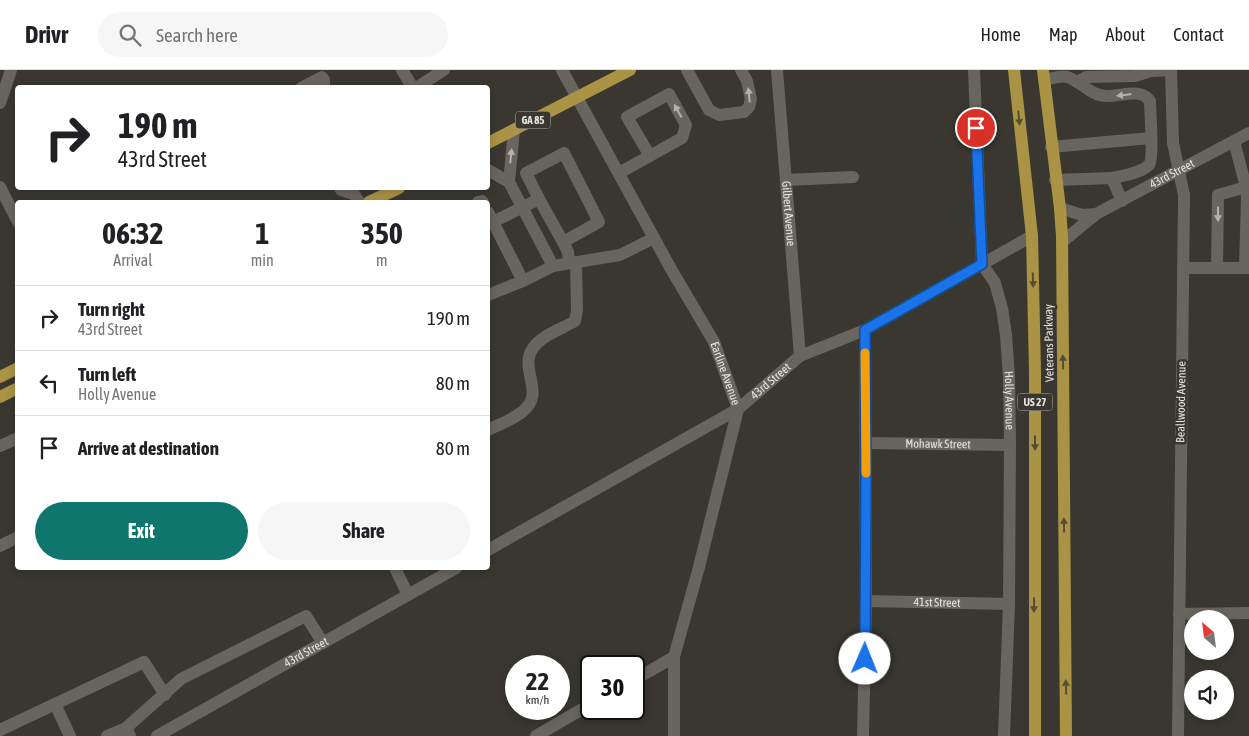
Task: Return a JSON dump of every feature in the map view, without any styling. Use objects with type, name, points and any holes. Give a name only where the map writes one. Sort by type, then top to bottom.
[{"type":"main road","name":"GA 85","points":[[490,142],[630,70]]},
{"type":"main road","name":"Veterans Parkway","points":[[1014,70],[1032,236],[1035,372],[1035,736]]},
{"type":"main road","name":"Veterans Parkway","points":[[1043,75],[1060,208],[1062,242],[1066,736]]},
{"type":"main road","points":[[373,200],[395,190]]},
{"type":"main road","points":[[0,377],[15,370]]},
{"type":"main road","points":[[0,397],[15,390]]},
{"type":"street","points":[[0,103],[11,70]]},
{"type":"street","points":[[402,70],[413,85]]},
{"type":"street","points":[[420,85],[444,70]]},
{"type":"street","name":"Earline Avenue","points":[[562,70],[654,238],[714,342],[738,409],[699,567],[674,658],[674,736]]},
{"type":"street","points":[[687,70],[709,110],[719,115],[744,112],[749,108],[751,99],[747,81],[741,70]]},
{"type":"street","name":"Gilbert Avenue","points":[[778,70],[800,356]]},
{"type":"street","points":[[974,70],[982,264]]},
{"type":"street","points":[[1077,82],[1086,77],[1135,76],[1151,71],[1171,70]]},
{"type":"street","name":"Beallwood Avenue","points":[[1171,70],[1173,143],[1184,195],[1178,736]]},
{"type":"street","points":[[1043,75],[1066,76],[1104,96],[1140,93],[1144,94],[1150,101],[1152,158],[1149,165],[1131,174],[1112,178],[1056,180]]},
{"type":"street","points":[[307,85],[322,77],[324,85]]},
{"type":"street","points":[[619,173],[650,156],[682,138],[686,125],[669,94],[627,117],[650,156]]},
{"type":"street","points":[[514,130],[509,182],[553,266]]},
{"type":"street","name":"43rd Street","points":[[1062,242],[1096,214],[1249,133]]},
{"type":"street","points":[[1052,146],[1151,138]]},
{"type":"street","points":[[1183,268],[1247,268],[1246,187],[1234,141]]},
{"type":"street","points":[[490,429],[521,413],[529,406],[533,396],[528,364],[532,348],[543,339],[575,321],[578,310],[572,263],[568,252],[526,173],[564,153],[599,222],[563,242]]},
{"type":"street","points":[[490,171],[509,182]]},
{"type":"street","points":[[786,180],[853,177]]},
{"type":"street","points":[[1112,178],[1122,201]]},
{"type":"street","points":[[0,187],[15,216]]},
{"type":"street","points":[[1217,268],[1218,195],[1246,187]]},
{"type":"street","points":[[341,190],[357,195]]},
{"type":"street","points":[[523,281],[490,217],[522,208],[539,198]]},
{"type":"street","points":[[1060,208],[1082,215],[1096,214]]},
{"type":"street","name":"43rd Street","points":[[490,549],[738,409],[800,356],[865,330],[1032,236]]},
{"type":"street","points":[[490,294],[553,266],[620,255],[654,238]]},
{"type":"street","name":"Holly Avenue","points":[[982,264],[995,283],[1002,308],[1008,369],[1010,445],[1009,604],[1004,736]]},
{"type":"street","points":[[863,736],[866,601],[865,330]]},
{"type":"street","points":[[0,446],[15,439]]},
{"type":"street","name":"Mohawk Street","points":[[866,443],[1010,445]]},
{"type":"street","points":[[0,546],[15,538]]},
{"type":"street","points":[[398,570],[408,595]]},
{"type":"street","name":"43rd Street","points":[[157,736],[452,570]]},
{"type":"street","name":"41st Street","points":[[866,601],[1009,604]]},
{"type":"street","points":[[1179,614],[1249,613]]},
{"type":"street","points":[[107,736],[128,732],[181,679],[306,616],[323,643]]},
{"type":"street","points":[[645,674],[674,658]]},
{"type":"street","points":[[0,730],[144,662],[165,694]]},
{"type":"street","points":[[55,704],[70,736]]},
{"type":"street","points":[[536,736],[580,710]]},
{"type":"slow traffic","points":[[865,353],[866,473]]},
{"type":"route","points":[[865,659],[865,330],[982,264],[976,128]]}]
